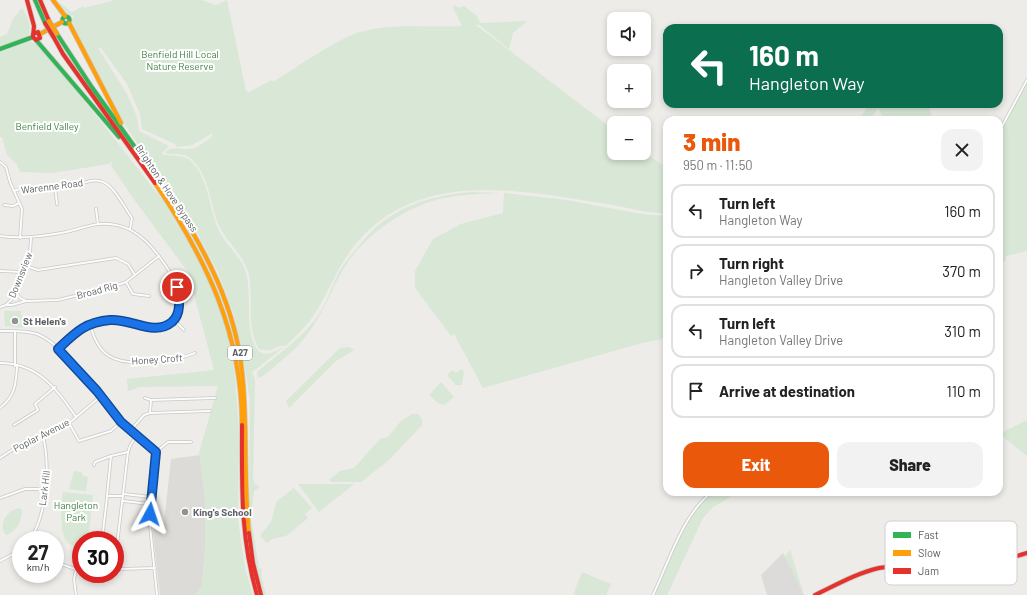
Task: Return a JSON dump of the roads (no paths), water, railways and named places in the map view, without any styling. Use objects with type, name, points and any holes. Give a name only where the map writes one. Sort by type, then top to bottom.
[{"type":"main road","points":[[27,0],[34,26],[34,37]]},
{"type":"main road","name":"Brighton & Hove Bypass","points":[[35,0],[55,35],[171,197],[199,242],[228,307],[242,361],[246,392],[247,500],[250,555],[261,595]]},
{"type":"main road","name":"Brighton & Hove Bypass","points":[[40,0],[47,22]]},
{"type":"main road","points":[[0,49],[34,37],[37,32],[40,34],[62,22],[65,24],[68,22],[69,18],[65,16],[53,0]]},
{"type":"main road","points":[[62,22],[62,18],[65,16]]},
{"type":"main road","name":"A27","points":[[68,22],[130,139]]},
{"type":"main road","name":"Brighton & Hove Bypass","points":[[55,35],[63,54],[168,200],[195,244],[224,308],[237,361],[241,392],[243,524],[246,555],[256,595]]},
{"type":"main road","name":"A27","points":[[34,37],[135,155]]},
{"type":"main road","points":[[1017,556],[1027,553]]},
{"type":"main road","points":[[815,595],[865,572],[885,567]]},
{"type":"street","points":[[1003,125],[1027,80]]},
{"type":"street","points":[[0,162],[6,167],[22,209],[20,238]]},
{"type":"street","name":"Warenne Road","points":[[14,191],[24,187],[56,187],[74,185],[90,180],[101,181],[109,185],[132,218],[130,229]]},
{"type":"street","points":[[56,187],[57,204]]},
{"type":"street","points":[[4,205],[13,206],[19,203]]},
{"type":"street","points":[[96,209],[98,224]]},
{"type":"street","points":[[0,236],[31,238],[69,232],[98,224],[116,224],[130,229],[144,238],[171,272],[177,287],[179,301],[178,313],[174,320],[168,325],[158,329],[119,320],[90,324],[79,329],[58,349]]},
{"type":"street","name":"Downsview","points":[[0,307],[6,305],[12,299],[22,272],[26,266],[30,253],[31,238]]},
{"type":"street","name":"Broad Rig","points":[[6,305],[26,301],[58,300],[112,287],[126,282],[159,256]]},
{"type":"street","points":[[26,266],[38,270],[116,258],[128,264],[135,275]]},
{"type":"street","points":[[0,271],[22,272]]},
{"type":"street","points":[[126,282],[133,294],[149,296]]},
{"type":"street","points":[[15,291],[20,298],[26,301]]},
{"type":"street","points":[[174,320],[184,330]]},
{"type":"street","name":"Honey Croft","points":[[90,324],[93,336],[99,345],[109,355],[119,360],[133,362],[174,359],[195,353]]},
{"type":"street","points":[[0,331],[37,334],[58,349],[101,396],[121,422],[156,452]]},
{"type":"street","points":[[0,408],[14,394],[16,384],[15,332]]},
{"type":"street","points":[[0,363],[16,366],[40,375],[55,387],[76,417]]},
{"type":"street","points":[[14,425],[38,410],[35,404],[55,387]]},
{"type":"street","name":"Poplar Avenue","points":[[0,458],[26,441],[69,423],[101,396]]},
{"type":"street","points":[[145,398],[151,400],[215,398]]},
{"type":"street","points":[[150,413],[151,400]]},
{"type":"street","points":[[130,431],[144,415],[150,413],[210,411]]},
{"type":"street","points":[[69,423],[79,441],[111,431],[121,422]]},
{"type":"street","name":"Lark Hill","points":[[36,530],[45,489],[46,455],[42,434]]},
{"type":"street","points":[[119,531],[128,452],[136,436]]},
{"type":"street","points":[[157,595],[150,525],[150,504],[156,452],[168,442],[191,442]]},
{"type":"street","points":[[94,465],[95,462],[128,452]]},
{"type":"street","points":[[111,456],[107,496],[123,495],[151,497]]},
{"type":"street","points":[[0,498],[25,489],[45,489]]},
{"type":"street","points":[[653,595],[690,514],[707,496]]},
{"type":"street","points":[[103,531],[107,497]]},
{"type":"street","points":[[123,501],[150,504]]},
{"type":"street","points":[[0,561],[12,556]]},
{"type":"street","points":[[124,569],[155,568]]},
{"type":"street","points":[[74,583],[76,595]]},
{"type":"place","name":"St Helen's","points":[[15,321]]},
{"type":"place","name":"King's School","points":[[185,512]]},
{"type":"park label","name":"Benfield Hill Local Nature Reserve","points":[[180,60]]},
{"type":"park label","name":"Benfield Valley","points":[[47,126]]},
{"type":"park label","name":"Hangleton Park","points":[[76,510]]}]
